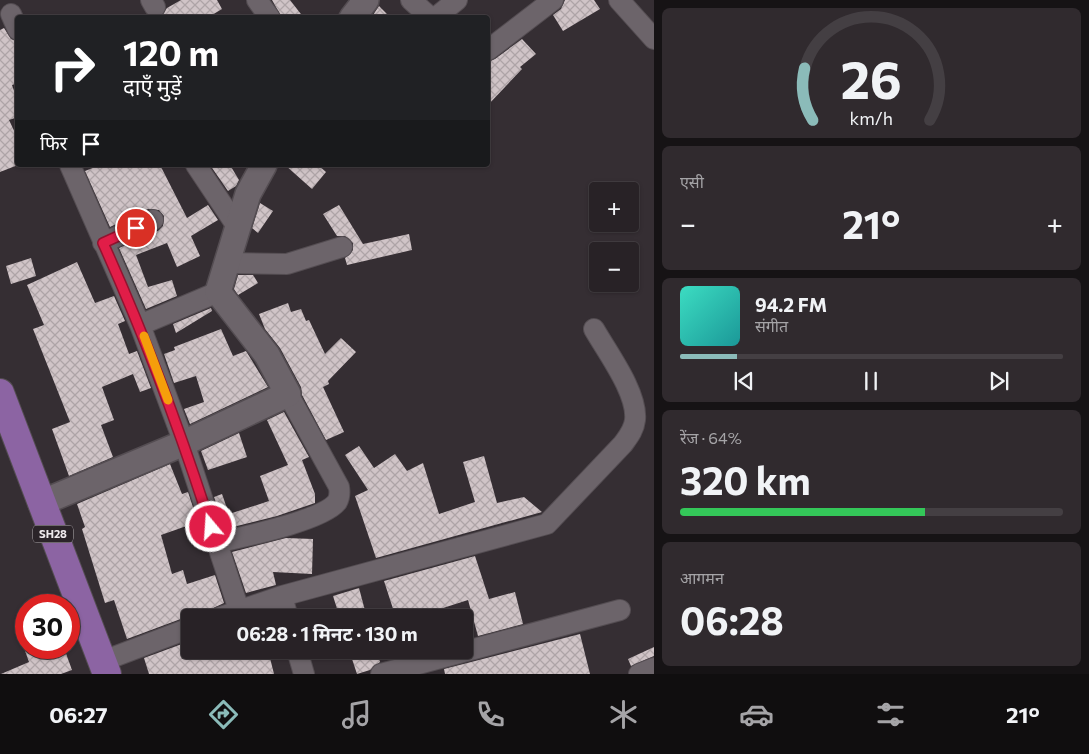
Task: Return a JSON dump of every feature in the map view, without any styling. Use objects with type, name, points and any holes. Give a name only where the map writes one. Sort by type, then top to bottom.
[{"type":"main road","name":"SH28","points":[[0,393],[105,668]]},
{"type":"street","points":[[257,0],[268,15]]},
{"type":"street","points":[[354,15],[366,0]]},
{"type":"street","points":[[411,0],[428,15]]},
{"type":"street","points":[[439,15],[457,0]]},
{"type":"street","points":[[490,48],[553,0]]},
{"type":"street","points":[[631,3],[654,39]]},
{"type":"street","points":[[73,167],[103,243],[140,325],[184,443],[239,609]]},
{"type":"street","points":[[197,167],[238,228]]},
{"type":"street","points":[[140,325],[218,292],[248,194],[263,167]]},
{"type":"street","points":[[103,243],[153,220]]},
{"type":"street","points":[[228,262],[287,264],[342,247]]},
{"type":"street","points":[[216,543],[295,522],[326,510],[336,503],[340,496],[339,487],[267,355],[218,292]]},
{"type":"street","points":[[242,609],[282,596],[547,524],[623,444],[631,434],[635,421],[631,395],[594,329]]},
{"type":"street","points":[[41,503],[184,443],[288,394]]},
{"type":"street","points":[[282,596],[286,609]]},
{"type":"street","points":[[381,674],[620,610]]},
{"type":"street","points":[[105,668],[181,632]]},
{"type":"street","points":[[300,659],[304,674]]},
{"type":"street","points":[[639,674],[654,668]]},
{"type":"building","points":[[181,0],[217,0],[222,9],[212,15],[162,15],[167,8]]},
{"type":"building","points":[[272,0],[290,0],[302,15],[280,15]]},
{"type":"building","points":[[565,0],[594,0],[600,9],[563,31],[553,15],[561,9]]},
{"type":"building","points":[[379,6],[388,15],[373,15]]},
{"type":"building","points":[[4,28],[11,39],[15,41],[15,84],[12,85],[15,94],[15,118],[9,120],[15,133],[15,166],[0,172],[0,30]]},
{"type":"building","points":[[522,39],[536,54],[520,67],[522,69],[490,103],[490,61]]},
{"type":"building","points":[[95,167],[161,167],[187,218],[208,205],[218,220],[191,236],[200,256],[177,267],[167,243],[136,255],[148,287],[172,280],[177,296],[146,309],[119,248],[158,231],[163,226],[164,216],[159,210],[148,209],[110,227],[85,171]]},
{"type":"building","points":[[211,167],[231,167],[239,180],[236,186],[228,191]]},
{"type":"building","points":[[287,167],[320,167],[326,172],[312,189]]},
{"type":"building","points":[[260,203],[273,211],[258,233],[252,228]]},
{"type":"building","points":[[339,205],[363,244],[409,234],[412,250],[347,265],[345,258],[353,250],[353,243],[345,236],[337,236],[323,214]]},
{"type":"building","points":[[31,258],[36,276],[11,284],[6,266]]},
{"type":"building","points":[[77,262],[95,303],[114,296],[125,321],[118,324],[129,354],[137,351],[151,388],[140,392],[133,374],[102,387],[114,420],[101,425],[113,457],[69,476],[52,429],[70,422],[33,329],[44,325],[27,285]]},
{"type":"building","points":[[238,275],[253,275],[258,283],[238,295],[234,289]]},
{"type":"building","points":[[288,303],[291,312],[301,309],[306,321],[309,320],[325,354],[341,338],[356,352],[328,381],[329,384],[323,387],[344,432],[326,440],[302,395],[301,387],[280,348],[265,329],[259,314]]},
{"type":"building","points":[[211,308],[212,311],[176,333],[173,324]]},
{"type":"building","points":[[221,329],[233,356],[246,351],[268,387],[190,424],[184,409],[204,402],[196,376],[174,383],[164,354],[175,350],[174,347]]},
{"type":"building","points":[[284,412],[309,457],[302,460],[315,494],[315,503],[277,516],[225,529],[214,497],[222,494],[229,514],[269,501],[260,476],[288,465],[267,420]]},
{"type":"building","points":[[239,433],[247,457],[208,470],[201,451]]},
{"type":"building","points":[[359,446],[374,468],[395,454],[407,471],[423,463],[439,514],[475,502],[463,462],[484,456],[497,503],[524,497],[542,512],[376,558],[355,496],[368,490],[345,455]]},
{"type":"building","points":[[170,464],[182,494],[188,492],[198,522],[161,535],[172,574],[183,570],[187,584],[215,575],[224,603],[211,609],[181,609],[181,619],[127,639],[114,600],[105,603],[82,529],[85,527],[77,504]]},
{"type":"building","points":[[286,538],[313,539],[312,574],[273,572],[276,585],[246,593],[232,552]]},
{"type":"building","points":[[475,556],[489,599],[515,592],[523,624],[478,636],[473,618],[473,609],[470,609],[468,600],[440,609],[393,609],[384,581]]},
{"type":"building","points":[[359,588],[365,609],[337,609],[333,596]]},
{"type":"building","points":[[580,634],[590,674],[445,674],[444,669]]},
{"type":"building","points":[[181,644],[181,659],[270,659],[274,674],[149,674],[144,658]]},
{"type":"building","points":[[654,647],[654,656],[631,666],[628,659]]},
{"type":"building","points":[[28,659],[68,659],[72,670],[61,674],[1,674],[29,662]]},
{"type":"building","points":[[352,659],[379,659],[380,662],[370,670],[357,674]]},
{"type":"slow traffic","points":[[144,336],[168,400]]},
{"type":"route","points":[[136,228],[103,243],[140,325],[184,443],[211,527]]}]
